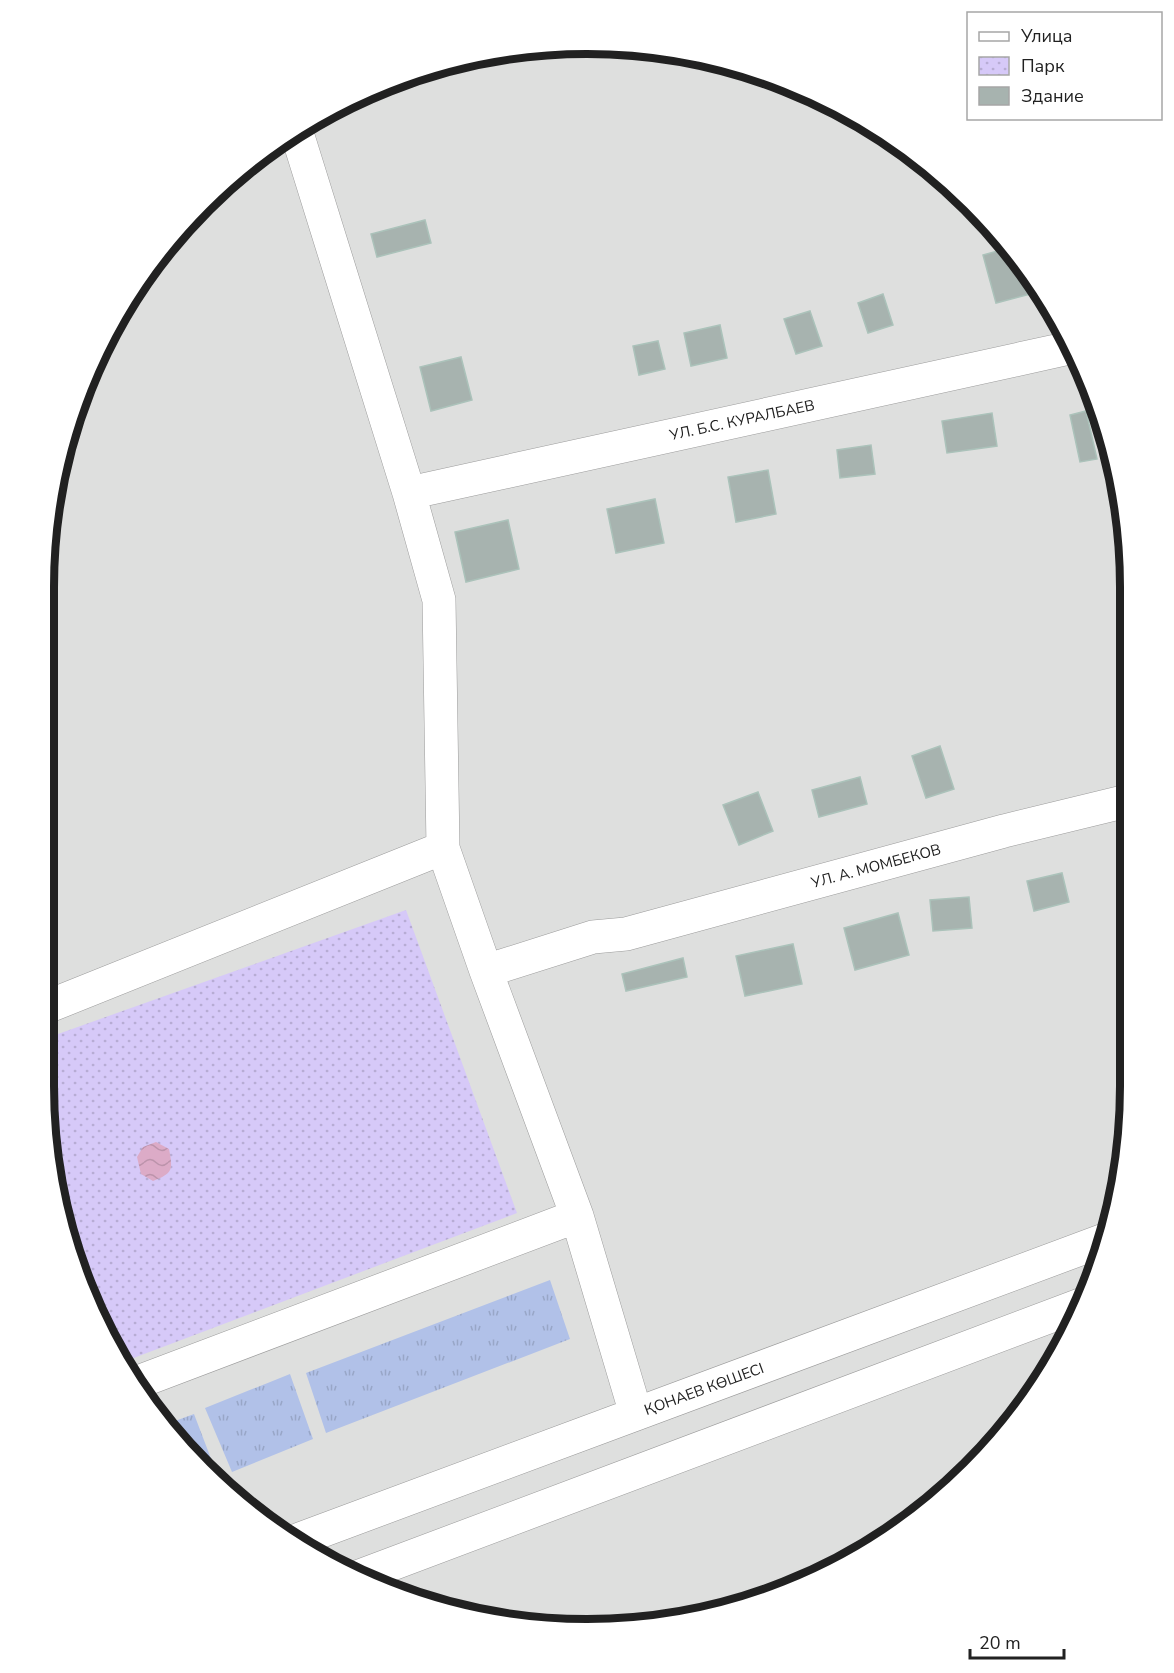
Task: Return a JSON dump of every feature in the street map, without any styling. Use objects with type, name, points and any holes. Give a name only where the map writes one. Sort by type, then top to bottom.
[{"type":"street","points":[[299,139],[409,493],[439,600],[443,848],[577,1216],[636,1414]]},
{"type":"street","name":"УЛ. Б.С. КУРАЛБАЕВ","points":[[409,493],[1064,349]]},
{"type":"street","name":"УЛ. А. МОМБЕКОВ","points":[[486,971],[593,938],[626,934],[1004,831],[1120,803]]},
{"type":"street","points":[[54,1004],[443,848]]},
{"type":"street","points":[[143,1380],[577,1216]]},
{"type":"street","name":"ҚОНАЕВ КӨШЕСІ","points":[[307,1540],[636,1414],[1096,1243]]},
{"type":"street","points":[[370,1572],[1071,1309]]},
{"type":"shaded area","points":[[587,54],[622,55],[691,64],[758,82],[791,95],[854,125],[883,144],[938,186],[964,210],[1010,263],[1049,320],[1065,351],[1092,416],[1110,483],[1119,552],[1120,587],[1120,1086],[1119,1121],[1110,1190],[1092,1257],[1079,1290],[1065,1322],[1030,1382],[988,1437],[964,1463],[911,1509],[854,1548],[823,1564],[758,1591],[691,1609],[622,1618],[552,1618],[483,1609],[416,1591],[351,1564],[291,1529],[236,1487],[186,1437],[144,1382],[109,1322],[82,1257],[72,1224],[59,1156],[54,1086],[54,587],[55,552],[64,483],[82,416],[109,351],[125,320],[164,263],[210,210],[263,164],[291,144],[351,109],[383,95],[416,82],[483,64],[552,55]]},
{"type":"green space","points":[[406,910],[517,1213],[130,1359],[109,1322],[82,1257],[64,1190],[55,1121],[54,1035]]},
{"type":"green space","points":[[550,1280],[570,1339],[326,1433],[306,1373]]},
{"type":"green space","points":[[290,1374],[313,1439],[232,1472],[205,1408]]},
{"type":"green space","points":[[194,1414],[214,1467],[186,1437],[173,1422]]},
{"type":"water","points":[[156,1142],[169,1149],[171,1166],[168,1173],[153,1181],[141,1174],[137,1157],[143,1147]]},
{"type":"building","points":[[425,220],[431,243],[377,257],[371,234]]},
{"type":"building","points":[[1000,250],[1032,294],[996,303],[983,255]]},
{"type":"building","points":[[883,294],[893,325],[868,333],[858,303]]},
{"type":"building","points":[[810,311],[822,346],[796,354],[784,319]]},
{"type":"building","points":[[720,325],[727,358],[691,366],[684,333]]},
{"type":"building","points":[[658,341],[665,369],[639,375],[633,346]]},
{"type":"building","points":[[461,357],[472,400],[431,411],[420,367]]},
{"type":"building","points":[[1086,411],[1097,459],[1080,462],[1070,415]]},
{"type":"building","points":[[992,413],[997,446],[947,453],[942,421]]},
{"type":"building","points":[[871,445],[875,474],[840,478],[837,450]]},
{"type":"building","points":[[768,470],[776,514],[736,522],[728,477]]},
{"type":"building","points":[[655,499],[664,543],[616,553],[607,509]]},
{"type":"building","points":[[508,520],[519,569],[466,582],[455,532]]},
{"type":"building","points":[[940,746],[954,789],[926,798],[912,756]]},
{"type":"building","points":[[860,777],[867,804],[819,817],[812,790]]},
{"type":"building","points":[[758,792],[773,831],[739,845],[723,805]]},
{"type":"building","points":[[1062,873],[1069,902],[1034,911],[1027,881]]},
{"type":"building","points":[[969,897],[972,928],[933,931],[930,900]]},
{"type":"building","points":[[898,913],[909,955],[855,970],[844,928]]},
{"type":"building","points":[[793,944],[802,984],[745,996],[736,956]]},
{"type":"building","points":[[683,958],[687,977],[626,991],[622,974]]}]
